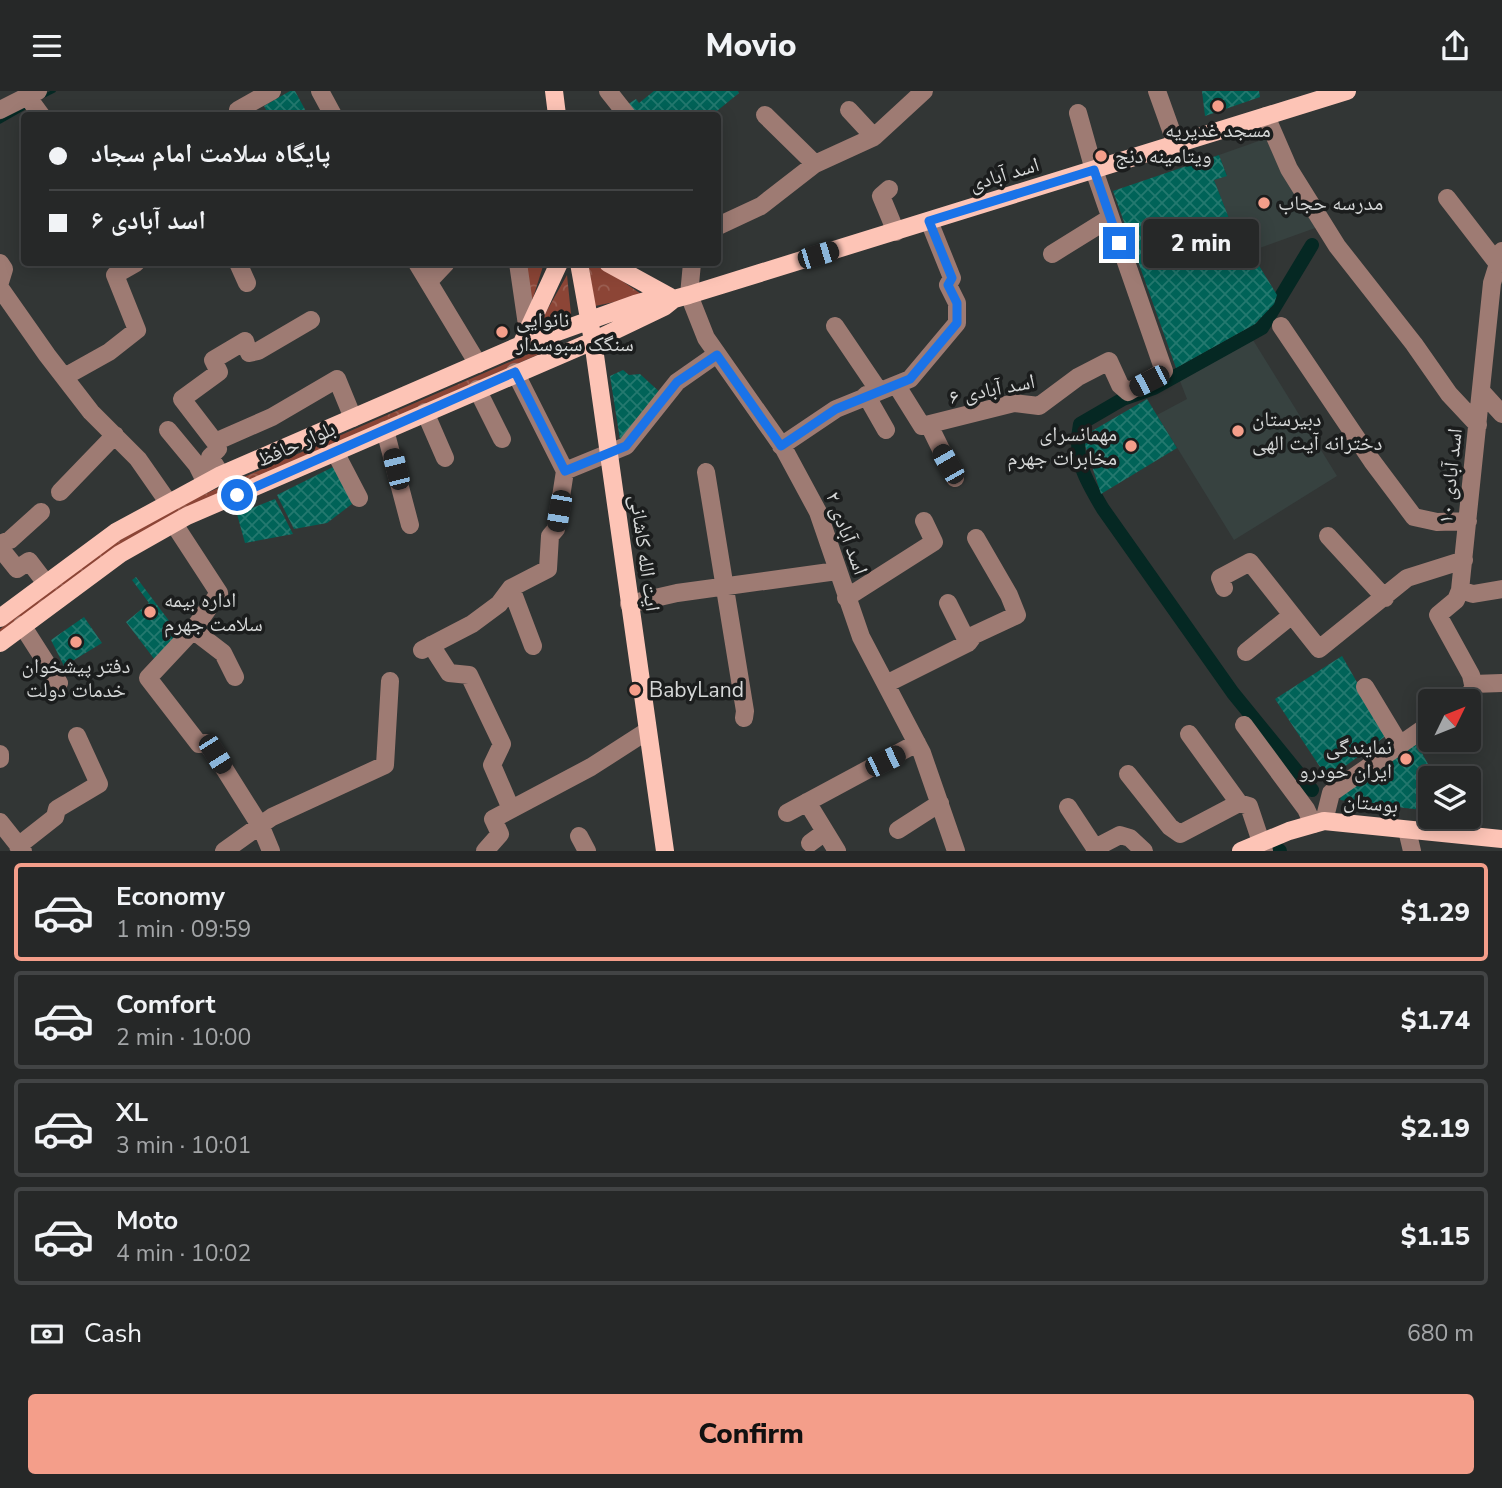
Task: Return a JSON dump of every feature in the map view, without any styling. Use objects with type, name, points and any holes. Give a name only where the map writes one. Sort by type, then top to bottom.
[{"type":"main road","points":[[554,91],[557,112]]},
{"type":"main road","name":"اسد آبادی","points":[[593,341],[681,297],[1266,116],[1322,95],[1346,91]]},
{"type":"main road","points":[[525,339],[558,266]]},
{"type":"main road","name":"ایت الله کاشانی","points":[[579,266],[593,341],[665,851]]},
{"type":"main road","points":[[614,266],[681,297]]},
{"type":"main road","name":"اسد آبادی","points":[[588,320],[660,297],[681,297]]},
{"type":"main road","name":"بلوار حافظ","points":[[0,618],[45,582],[116,533],[168,502],[214,479],[478,364],[525,339],[588,320]]},
{"type":"main road","name":"بلوار حافظ","points":[[0,643],[120,554],[174,524],[515,372],[593,341]]},
{"type":"main road","name":"بوستان","points":[[1241,851],[1262,846],[1319,823],[1502,839]]},
{"type":"street","points":[[238,110],[272,91]]},
{"type":"street","points":[[320,91],[331,112]]},
{"type":"street","points":[[608,91],[625,112]]},
{"type":"street","points":[[721,225],[761,206],[815,164],[874,137],[923,91]]},
{"type":"street","points":[[1157,91],[1176,144]]},
{"type":"street","points":[[0,110],[32,94],[40,112]]},
{"type":"street","points":[[849,110],[874,137]]},
{"type":"street","name":"اسد آبادی ۶","points":[[897,386],[922,426],[1014,403],[1039,406],[1079,377],[1109,361],[1119,385],[1128,392],[1164,370],[1110,218],[1078,113]]},
{"type":"street","points":[[765,115],[815,164]]},
{"type":"street","points":[[1266,116],[1289,169],[1336,246],[1414,344],[1449,394],[1478,425]]},
{"type":"street","points":[[888,189],[881,196],[896,232]]},
{"type":"street","points":[[1447,198],[1500,257]]},
{"type":"street","points":[[1052,254],[1110,218]]},
{"type":"street","points":[[781,446],[836,409],[910,379],[957,323],[957,303],[948,285],[952,278],[929,221]]},
{"type":"street","name":"اسد آبادی ۱۰","points":[[1460,590],[1481,391],[1495,316],[1500,257]]},
{"type":"street","points":[[0,263],[4,269],[0,282]]},
{"type":"street","points":[[239,266],[247,283]]},
{"type":"street","points":[[419,266],[478,364]]},
{"type":"street","points":[[429,281],[443,266]]},
{"type":"street","points":[[518,266],[525,339]]},
{"type":"street","points":[[681,297],[691,266]]},
{"type":"street","points":[[66,376],[108,352],[137,330],[112,269]]},
{"type":"street","points":[[0,288],[91,412],[138,459],[168,502]]},
{"type":"street","name":"اسد آبادی ۲","points":[[681,297],[717,355],[781,446],[818,512],[861,637],[917,743],[956,851]]},
{"type":"street","points":[[214,479],[210,457],[218,449],[182,399],[219,372],[213,360],[239,344],[245,341],[249,353],[258,351],[311,320]]},
{"type":"street","points":[[835,326],[873,393],[886,430]]},
{"type":"street","points":[[1281,326],[1372,461],[1414,517],[1437,522],[1468,521]]},
{"type":"street","points":[[565,471],[608,451],[626,446],[677,382],[717,355]]},
{"type":"street","points":[[511,809],[492,765],[502,744],[469,675],[449,673],[427,647],[472,624],[499,604],[511,588],[548,569],[550,536],[556,529],[565,471],[515,372]]},
{"type":"street","points":[[215,442],[272,417],[337,379],[353,418]]},
{"type":"street","points":[[477,389],[502,439]]},
{"type":"street","points":[[1481,391],[1502,414]]},
{"type":"street","points":[[425,412],[445,458]]},
{"type":"street","points":[[929,425],[955,478]]},
{"type":"street","points":[[169,430],[197,465],[214,479]]},
{"type":"street","points":[[385,430],[410,525]]},
{"type":"street","points":[[60,492],[115,435]]},
{"type":"street","points":[[335,452],[359,498]]},
{"type":"street","points":[[706,472],[744,718]]},
{"type":"street","points":[[41,512],[0,546],[17,569],[29,561],[45,582]]},
{"type":"street","points":[[846,598],[934,542],[924,521]]},
{"type":"street","points":[[174,524],[219,593],[193,630],[148,678],[199,744],[206,743],[215,754],[261,827],[271,851]]},
{"type":"street","points":[[1328,536],[1385,598]]},
{"type":"street","points":[[886,684],[968,643],[974,635],[1017,615],[1009,595],[976,538]]},
{"type":"street","points":[[1224,587],[1220,578],[1250,562],[1319,649],[1407,578],[1464,560]]},
{"type":"street","points":[[629,604],[677,593],[837,571]]},
{"type":"street","points":[[511,588],[533,646]]},
{"type":"street","points":[[1469,689],[1471,675],[1438,615],[1456,600],[1460,590],[1473,594],[1502,589]]},
{"type":"street","points":[[948,603],[968,643]]},
{"type":"street","points":[[1246,652],[1292,615]]},
{"type":"street","points":[[22,625],[59,683]]},
{"type":"street","points":[[193,630],[223,653],[235,677]]},
{"type":"street","points":[[224,851],[272,817],[385,765],[390,681]]},
{"type":"street","points":[[1480,689],[1502,683]]},
{"type":"street","points":[[1365,687],[1400,745]]},
{"type":"street","points":[[1244,725],[1319,823],[1331,793],[1418,732]]},
{"type":"street","points":[[485,851],[500,834],[493,818],[591,767],[648,731]]},
{"type":"street","points":[[1189,734],[1239,803],[1249,806],[1262,846]]},
{"type":"street","points":[[0,821],[20,849],[55,817],[57,809],[99,784],[77,736]]},
{"type":"street","points":[[787,813],[917,743]]},
{"type":"street","points":[[1128,774],[1170,827],[1180,834],[1239,803]]},
{"type":"street","points":[[807,802],[817,838],[837,851]]},
{"type":"street","points":[[898,830],[940,803]]},
{"type":"street","points":[[1068,807],[1095,848],[1120,835],[1130,838],[1144,851]]},
{"type":"street","points":[[1408,830],[1412,851]]},
{"type":"shaded area","name":"مدرسه حجاب","points":[[1270,137],[1318,227],[1243,254],[1214,180],[1227,175],[1219,155]]},
{"type":"shaded area","name":"دبیرستان دخترانه آیت الهی","points":[[1253,340],[1337,476],[1234,540],[1157,415],[1187,399],[1180,381]]},
{"type":"green space","points":[[523,266],[543,266],[533,298],[529,301]]},
{"type":"green space","points":[[588,266],[600,266],[644,296],[595,306]]},
{"type":"green space","points":[[567,275],[571,314],[537,328]]},
{"type":"green space","points":[[558,341],[560,345],[173,515],[0,636],[0,629],[93,557],[170,509]]},
{"type":"building","points":[[290,91],[295,91],[306,112],[267,112],[264,106]]},
{"type":"building","points":[[654,91],[739,93],[716,112],[630,112],[625,106],[636,99],[639,103]]},
{"type":"building","name":"مسجد غدیریه","points":[[1202,91],[1259,91],[1260,97],[1205,116]]},
{"type":"building","points":[[1219,155],[1227,176],[1214,180],[1243,254],[1250,251],[1277,295],[1274,304],[1255,324],[1176,368],[1113,191]]},
{"type":"building","points":[[623,370],[629,375],[640,374],[663,395],[621,446],[610,376]]},
{"type":"building","name":"مهمانسرای مخابرات جهرم","points":[[1147,399],[1177,448],[1101,494],[1085,445],[1092,431]]},
{"type":"building","points":[[335,466],[352,504],[327,523],[294,529],[277,495]]},
{"type":"building","points":[[275,499],[293,534],[245,543],[237,514]]},
{"type":"building","name":"اداره بیمه سلامت جهرم","points":[[136,577],[182,638],[155,660],[126,622],[149,603],[132,580]]},
{"type":"building","name":"دفتر پیشخوان خدمات دولت","points":[[84,617],[102,643],[64,666],[51,640]]},
{"type":"building","points":[[1342,656],[1387,735],[1328,779],[1275,699]]},
{"type":"building","name":"نمایندگی ایران خودرو","points":[[1415,740],[1418,753],[1422,753],[1429,766],[1418,766],[1418,810],[1340,800],[1344,788]]},
{"type":"waterway","points":[[44,96],[54,91]]},
{"type":"waterway","points":[[0,122],[28,106]]},
{"type":"waterway","points":[[1312,245],[1262,328],[1154,388],[1123,399],[1080,424],[1078,448],[1086,478],[1103,509],[1233,693],[1312,790]]},
{"type":"place","name":"مسجد غدیریه","points":[[1218,106]]},
{"type":"place","name":"ویتامینه دنج","points":[[1101,156]]},
{"type":"place","name":"مدرسه حجاب","points":[[1264,203]]},
{"type":"place","name":"نانوایی سنگک سبوسدار","points":[[502,332]]},
{"type":"place","name":"دبیرستان دخترانه آیت الهی","points":[[1238,431]]},
{"type":"place","name":"مهمانسرای مخابرات جهرم","points":[[1131,446]]},
{"type":"place","name":"اداره بیمه سلامت جهرم","points":[[150,612]]},
{"type":"place","name":"دفتر پیشخوان خدمات دولت","points":[[76,642]]},
{"type":"place","name":"BabyLand","points":[[635,690]]},
{"type":"place","name":"نمایندگی ایران خودرو","points":[[1406,759]]},
{"type":"route","points":[[237,495],[515,372],[549,444],[565,471],[608,451],[626,446],[677,382],[717,355],[781,446],[836,409],[910,379],[944,335],[957,323],[957,303],[948,285],[952,278],[929,221],[1094,170],[1119,243]]}]
